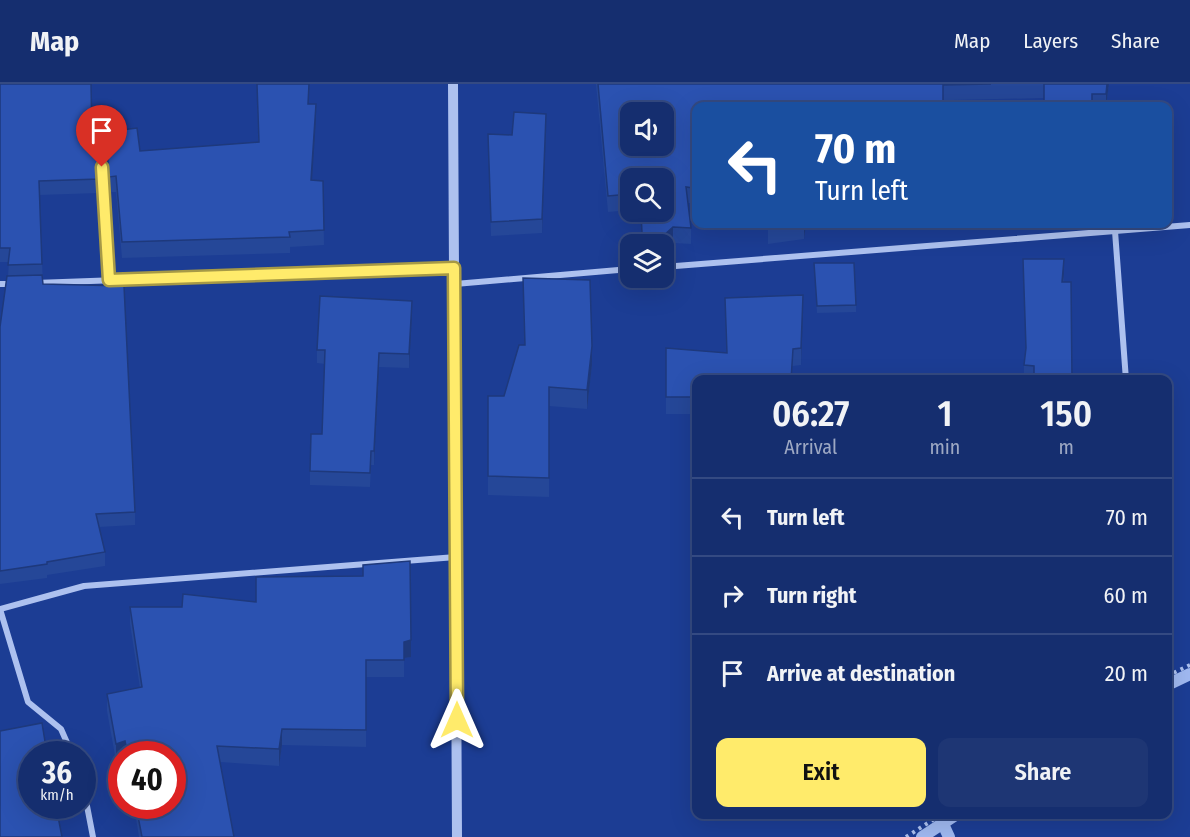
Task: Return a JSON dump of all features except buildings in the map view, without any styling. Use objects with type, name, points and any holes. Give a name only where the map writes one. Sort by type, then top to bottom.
[{"type":"street","points":[[453,84],[457,837]]},
{"type":"street","points":[[101,144],[109,280]]},
{"type":"street","points":[[1172,226],[1190,225]]},
{"type":"street","points":[[674,266],[1152,228]]},
{"type":"street","points":[[1115,231],[1126,375]]},
{"type":"street","points":[[0,284],[454,268]]},
{"type":"street","points":[[454,284],[620,271]]},
{"type":"street","points":[[66,741],[61,729],[28,702],[0,609],[84,585],[456,556]]},
{"type":"street","points":[[90,819],[93,837]]},
{"type":"path","points":[[1172,673],[1190,664]]},
{"type":"path","points":[[906,837],[934,819]]},
{"type":"waterway","points":[[1172,683],[1190,674]]},
{"type":"waterway","points":[[922,837],[949,819]]},
{"type":"waterway","points":[[943,824],[949,837]]},
{"type":"route","points":[[102,167],[109,280],[454,268],[457,720]]}]
